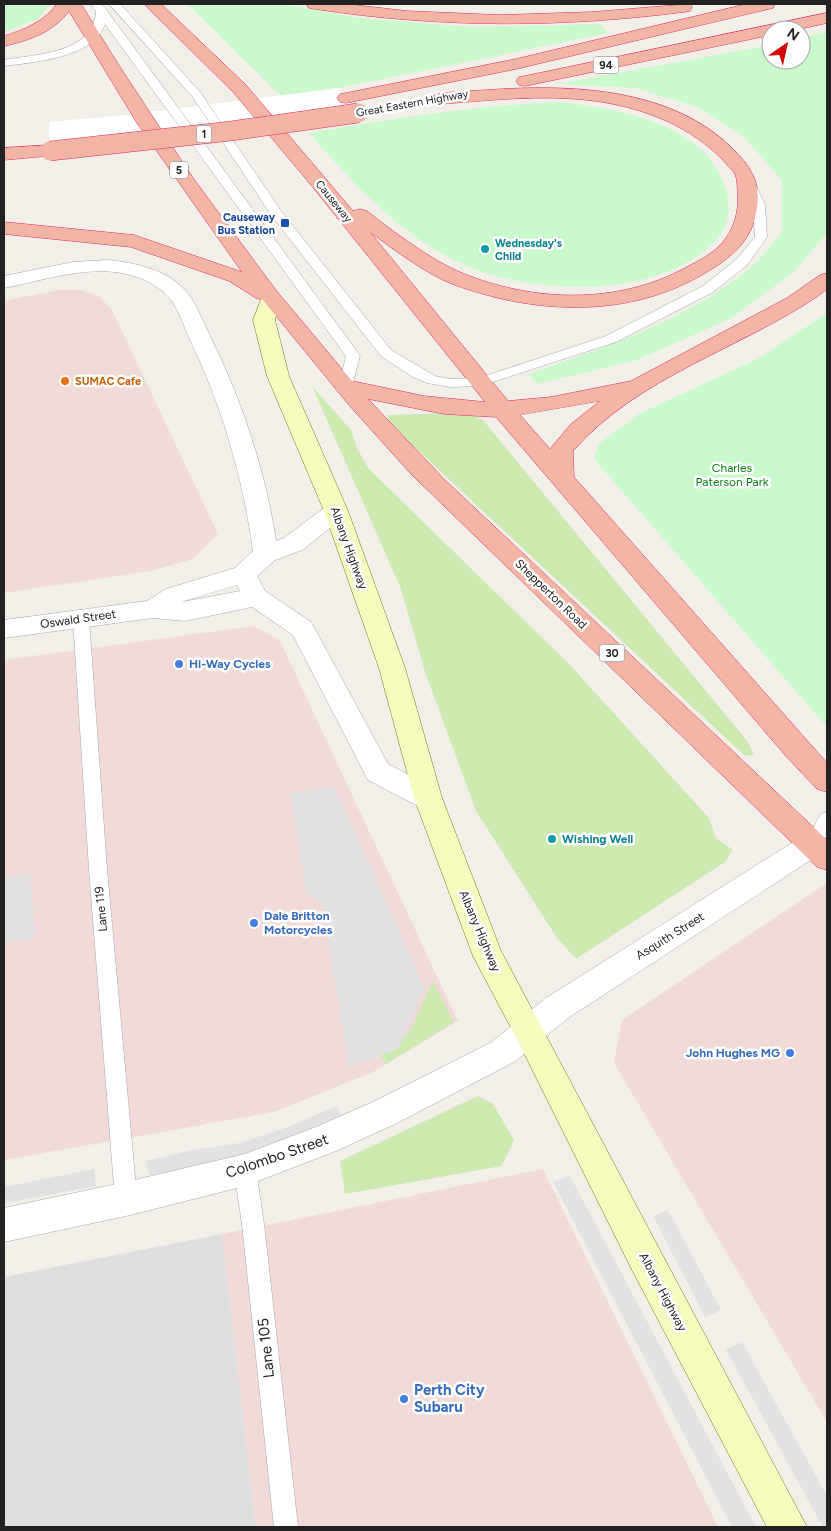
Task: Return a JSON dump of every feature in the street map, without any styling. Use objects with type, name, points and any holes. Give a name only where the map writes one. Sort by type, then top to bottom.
[{"type":"highway","points":[[4,41],[51,21],[66,4]]},
{"type":"highway","name":"5","points":[[73,4],[124,90],[270,298],[346,387]]},
{"type":"highway","name":"Causeway","points":[[152,4],[240,89],[318,181],[503,410]]},
{"type":"highway","points":[[315,4],[363,12],[475,20],[593,19],[709,4]]},
{"type":"highway","name":"Great Eastern Highway","points":[[58,132],[203,118],[346,98],[516,64],[767,4]]},
{"type":"highway","name":"Great Eastern Highway","points":[[811,21],[827,18]]},
{"type":"highway","name":"Great Eastern Highway","points":[[422,102],[761,32]]},
{"type":"highway","points":[[318,181],[386,236],[457,279],[499,292],[539,299],[578,301],[615,299],[655,290],[684,279],[714,259],[735,239],[748,212],[745,175],[724,149],[688,124],[652,109],[586,94],[551,93],[440,99]]},
{"type":"highway","name":"Great Eastern Highway","points":[[4,154],[50,151],[222,132],[376,110]]},
{"type":"highway","points":[[4,228],[134,241],[236,278],[270,298]]},
{"type":"highway","points":[[563,480],[561,450],[574,432],[639,384],[788,306],[827,279]]},
{"type":"highway","points":[[346,387],[421,403],[503,410],[558,404],[639,384]]},
{"type":"highway","name":"Shepperton Road","points":[[346,387],[405,454],[820,851]]},
{"type":"highway","points":[[503,410],[794,747],[827,781]]},
{"type":"main road","name":"Albany Highway","points":[[270,298],[264,320],[278,376],[336,511],[392,668],[428,798],[488,956],[529,1031],[644,1258],[788,1527]]},
{"type":"street","points":[[4,282],[89,266],[114,267],[142,271],[162,281],[178,295],[202,340],[233,415],[260,509],[266,554]]},
{"type":"street","points":[[336,511],[293,544],[266,554],[244,574],[256,597],[302,629],[378,772],[428,798]]},
{"type":"street","name":"Oswald Street","points":[[153,609],[175,595],[244,574]]},
{"type":"street","name":"Oswald Street","points":[[4,629],[153,609],[185,612],[256,597]]},
{"type":"street","points":[[794,747],[827,764]]},
{"type":"street","name":"Asquith Street","points":[[529,1031],[565,1003],[820,851]]},
{"type":"street","name":"Colombo Street","points":[[4,1226],[245,1170],[324,1140],[386,1112],[503,1052],[529,1031]]},
{"type":"lane","points":[[114,4],[196,94],[276,213],[386,353],[418,374],[432,380],[450,383],[480,382],[611,339],[708,289],[742,262],[761,237],[759,205],[745,175]]},
{"type":"lane","points":[[4,63],[71,49],[93,37],[101,20],[98,7]]},
{"type":"lane","points":[[98,7],[353,356],[346,387]]},
{"type":"lane","name":"Lane 119","points":[[81,619],[98,869],[126,1199]]},
{"type":"lane","points":[[820,851],[827,819]]},
{"type":"lane","name":"Lane 105","points":[[245,1170],[254,1234],[286,1527]]},
{"type":"shaded area","points":[[58,290],[80,290],[99,296],[112,310],[218,534],[193,559],[150,571],[4,593],[4,301]]},
{"type":"shaded area","points":[[254,626],[280,641],[458,1021],[375,1071],[274,1112],[4,1160],[4,660]]},
{"type":"shaded area","points":[[334,787],[425,988],[398,1049],[349,1067],[322,902],[306,893],[291,793]]},
{"type":"shaded area","points":[[30,873],[35,937],[4,943],[4,878]]},
{"type":"shaded area","points":[[827,883],[827,1422],[614,1063],[622,1020]]},
{"type":"shaded area","points":[[336,1106],[343,1118],[292,1141],[209,1165],[149,1175],[146,1161],[194,1150],[240,1143],[288,1127]]},
{"type":"shaded area","points":[[94,1169],[96,1186],[5,1203],[4,1187]]},
{"type":"shaded area","points":[[543,1169],[718,1527],[256,1527],[222,1234]]},
{"type":"shaded area","points":[[570,1176],[756,1527],[732,1527],[553,1182]]},
{"type":"shaded area","points":[[668,1210],[721,1310],[705,1317],[653,1216]]},
{"type":"shaded area","points":[[222,1234],[256,1527],[4,1527],[4,1277]]},
{"type":"shaded area","points":[[742,1342],[827,1496],[827,1527],[823,1527],[726,1350]]},
{"type":"green space","points":[[4,4],[50,4],[38,19],[4,32]]},
{"type":"green space","points":[[187,4],[282,4],[360,18],[474,27],[600,24],[608,33],[338,88],[281,96]]},
{"type":"green space","points":[[827,32],[827,233],[793,273],[730,319],[637,360],[537,384],[529,374],[615,343],[699,304],[749,269],[782,232],[782,180],[743,136],[697,107],[635,88],[558,84],[761,47],[761,70],[811,70],[811,36]]},
{"type":"green space","points":[[562,102],[636,116],[683,136],[702,151],[717,170],[727,193],[728,217],[717,239],[693,259],[665,273],[632,282],[598,286],[562,286],[528,283],[496,276],[467,266],[444,255],[401,226],[344,172],[309,133],[467,109]]},
{"type":"green space","name":"Charles Paterson Park","points":[[827,313],[827,727],[594,459],[599,444],[639,414],[759,358]]},
{"type":"green space","points":[[312,386],[351,430],[356,446],[368,468],[571,666],[709,818],[716,838],[733,850],[725,862],[576,959],[557,938],[476,811],[425,672],[401,589]]},
{"type":"green space","points":[[470,414],[483,420],[748,742],[754,756],[744,755],[411,444],[388,420],[388,415]]},
{"type":"green space","points":[[433,981],[454,1022],[386,1064],[377,1051],[409,1033]]},
{"type":"green space","points":[[478,1096],[493,1104],[514,1140],[502,1166],[345,1194],[340,1161]]},
{"type":"pier","points":[[338,88],[364,121],[266,136],[50,159],[49,122],[126,115]]},
{"type":"place","name":"Causeway Bus Station","points":[[285,223]]},
{"type":"place","name":"Wednesday's Child","points":[[485,249]]},
{"type":"place","name":"SUMAC Cafe","points":[[65,381]]},
{"type":"place","name":"Hi-Way Cycles","points":[[179,664]]},
{"type":"place","name":"Wishing Well","points":[[552,839]]},
{"type":"place","name":"Dale Britton Motorcycles","points":[[254,923]]},
{"type":"place","name":"John Hughes MG","points":[[790,1053]]},
{"type":"place","name":"Perth City Subaru","points":[[404,1399]]}]
